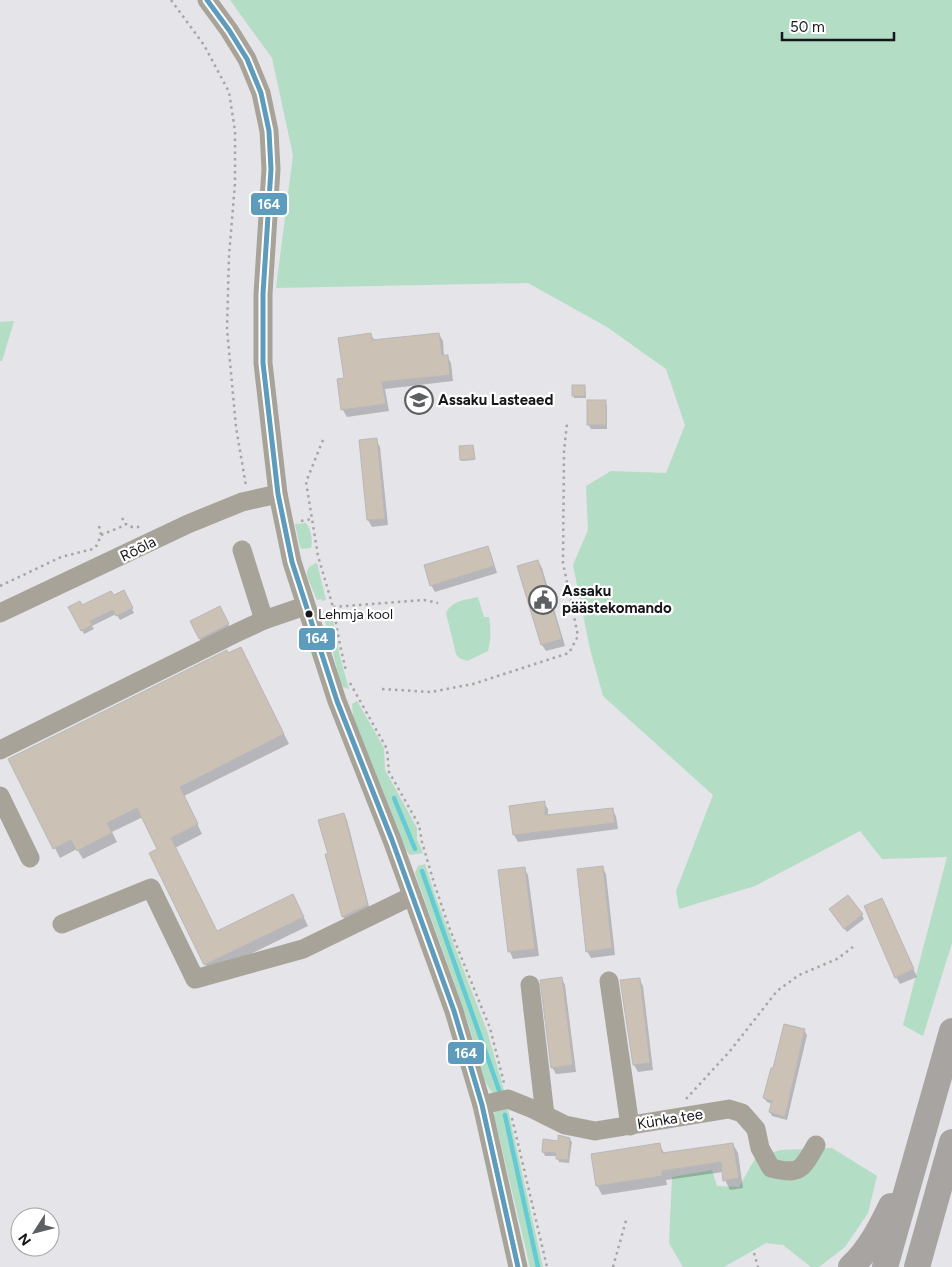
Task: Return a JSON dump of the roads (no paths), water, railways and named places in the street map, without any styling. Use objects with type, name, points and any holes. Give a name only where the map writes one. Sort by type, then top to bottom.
[{"type":"highway","points":[[885,1267],[952,1031]]},
{"type":"highway","points":[[850,1267],[862,1257],[880,1230],[923,1132]]},
{"type":"highway","points":[[916,1267],[952,1142]]},
{"type":"street","points":[[207,0],[247,59],[261,93],[268,131],[271,169],[262,294],[262,363],[278,494],[292,562],[338,701],[392,840],[454,1012],[482,1105],[518,1267]]},
{"type":"street","name":"Rõõla","points":[[0,613],[188,524],[242,502],[278,494]]},
{"type":"street","points":[[242,550],[264,620]]},
{"type":"street","points":[[0,750],[264,620],[305,606]]},
{"type":"street","points":[[0,796],[30,858]]},
{"type":"street","points":[[62,924],[151,888],[195,979],[303,949],[412,896]]},
{"type":"street","points":[[609,981],[630,1126]]},
{"type":"street","points":[[530,985],[545,1115]]},
{"type":"street","name":"Künka tee","points":[[482,1105],[508,1100],[565,1125],[595,1132],[729,1109],[742,1113],[756,1128],[760,1148],[771,1168],[789,1172],[804,1166],[816,1146]]},
{"type":"waterway","points":[[394,798],[415,849]]},
{"type":"waterway","points":[[422,871],[499,1090]]},
{"type":"waterway","points":[[505,1115],[538,1267]]},
{"type":"place","name":"Assaku Lasteaed","points":[[419,400]]},
{"type":"place","name":"Assaku päästekomando","points":[[543,600]]},
{"type":"place","name":"Lehmja kool","points":[[309,614]]}]
